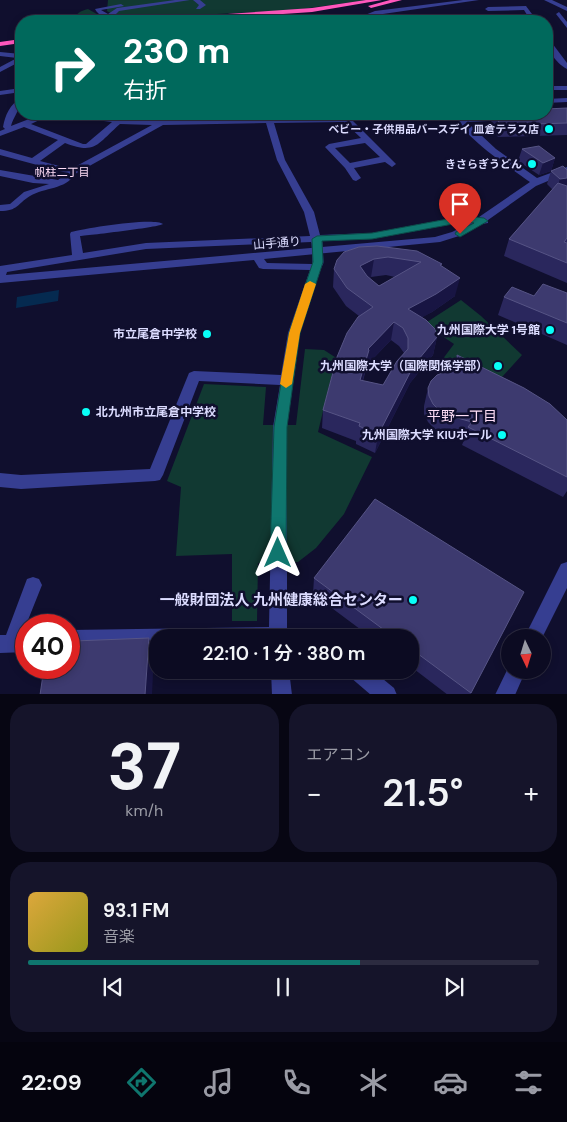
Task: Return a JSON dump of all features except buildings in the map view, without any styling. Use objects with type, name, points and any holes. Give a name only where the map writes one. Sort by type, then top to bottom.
[{"type":"highway","points":[[274,15],[294,14],[379,0]]},
{"type":"highway","points":[[280,15],[349,10],[399,0]]},
{"type":"highway","points":[[0,38],[15,36]]},
{"type":"highway","points":[[0,44],[15,42]]},
{"type":"street","points":[[95,3],[97,8],[100,8],[155,0]]},
{"type":"street","points":[[115,15],[117,10],[188,0]]},
{"type":"street","points":[[196,0],[203,5],[198,8]]},
{"type":"street","points":[[370,15],[476,0]]},
{"type":"street","points":[[548,0],[567,9]]},
{"type":"street","points":[[100,8],[99,12],[104,15]]},
{"type":"street","points":[[488,9],[526,8],[530,15]]},
{"type":"street","points":[[559,14],[567,26]]},
{"type":"street","points":[[553,49],[567,67]]},
{"type":"street","points":[[0,54],[15,56]]},
{"type":"street","points":[[0,70],[15,61]]},
{"type":"street","points":[[553,88],[567,88]]},
{"type":"street","points":[[1,93],[15,91]]},
{"type":"street","points":[[553,101],[567,100]]},
{"type":"street","points":[[11,129],[7,127],[15,106]]},
{"type":"street","points":[[0,134],[33,120]]},
{"type":"street","points":[[108,120],[117,122],[194,120]]},
{"type":"street","points":[[0,208],[8,208],[15,205],[28,194],[60,182],[70,176],[72,172],[166,120]]},
{"type":"street","points":[[262,120],[347,120],[388,162],[348,166]]},
{"type":"street","points":[[463,120],[513,166],[536,182]]},
{"type":"street","points":[[269,121],[281,160],[309,212],[317,241],[317,264],[294,333],[280,427],[278,484],[281,629]]},
{"type":"street","points":[[23,124],[82,147],[88,147],[117,122]]},
{"type":"street","points":[[34,161],[64,140]]},
{"type":"street","points":[[356,178],[348,166],[329,147],[366,140]]},
{"type":"street","points":[[0,152],[72,172]]},
{"type":"street","points":[[0,165],[13,155]]},
{"type":"street","name":"山手通り","points":[[0,278],[436,240],[460,234],[484,221],[536,182],[567,170]]},
{"type":"street","points":[[0,173],[33,180],[60,182]]},
{"type":"street","points":[[0,278],[2,269],[146,246],[317,241],[372,236],[464,219],[484,221]]},
{"type":"street","points":[[78,258],[75,234],[136,225],[158,224]]},
{"type":"street","points":[[142,267],[143,251],[146,246]]},
{"type":"street","points":[[258,257],[263,266],[317,264]]},
{"type":"street","points":[[0,480],[21,482],[155,475],[194,376],[287,380]]},
{"type":"street","points":[[538,629],[567,570]]},
{"type":"street","points":[[13,644],[33,585]]},
{"type":"street","points":[[80,638],[149,637]]},
{"type":"street","points":[[281,679],[282,694]]},
{"type":"street","points":[[369,679],[387,694]]},
{"type":"street","points":[[504,694],[512,679]]},
{"type":"green space","points":[[108,0],[368,0],[294,10],[197,15],[114,15],[107,11]]},
{"type":"green space","points":[[88,9],[98,15],[76,15]]},
{"type":"green space","points":[[461,300],[481,316],[522,355],[492,388],[439,364],[454,344],[424,324]]},
{"type":"green space","points":[[305,349],[324,350],[338,359],[332,374],[318,432],[372,457],[344,514],[316,548],[298,562],[258,563],[257,621],[232,621],[232,554],[176,556],[181,487],[167,481],[204,384],[266,387],[263,425],[296,425]]},
{"type":"water","points":[[59,290],[58,301],[16,308],[17,297]]},
{"type":"slow traffic","points":[[286,384],[294,333],[310,284]]},
{"type":"place","name":"ベビー・子供用品バースデイ 皿倉テラス店","points":[[549,129]]},
{"type":"place","name":"きさらぎうどん","points":[[532,164]]},
{"type":"place","name":"九州国際大学 1号館","points":[[550,330]]},
{"type":"place","name":"市立尾倉中学校","points":[[207,334]]},
{"type":"place","name":"九州国際大学（国際関係学部）","points":[[498,366]]},
{"type":"place","name":"北九州市立尾倉中学校","points":[[86,412]]},
{"type":"place","name":"九州国際大学 KIUホール","points":[[502,435]]},
{"type":"place","name":"一般財団法人 九州健康総合センター","points":[[413,600]]},
{"type":"district","name":"帆柱二丁目","points":[[62,172]]},
{"type":"district","name":"平野一丁目","points":[[462,416]]},
{"type":"route","points":[[278,553],[280,427],[294,333],[318,262],[317,239],[372,236],[464,219],[484,221],[460,234]]}]
